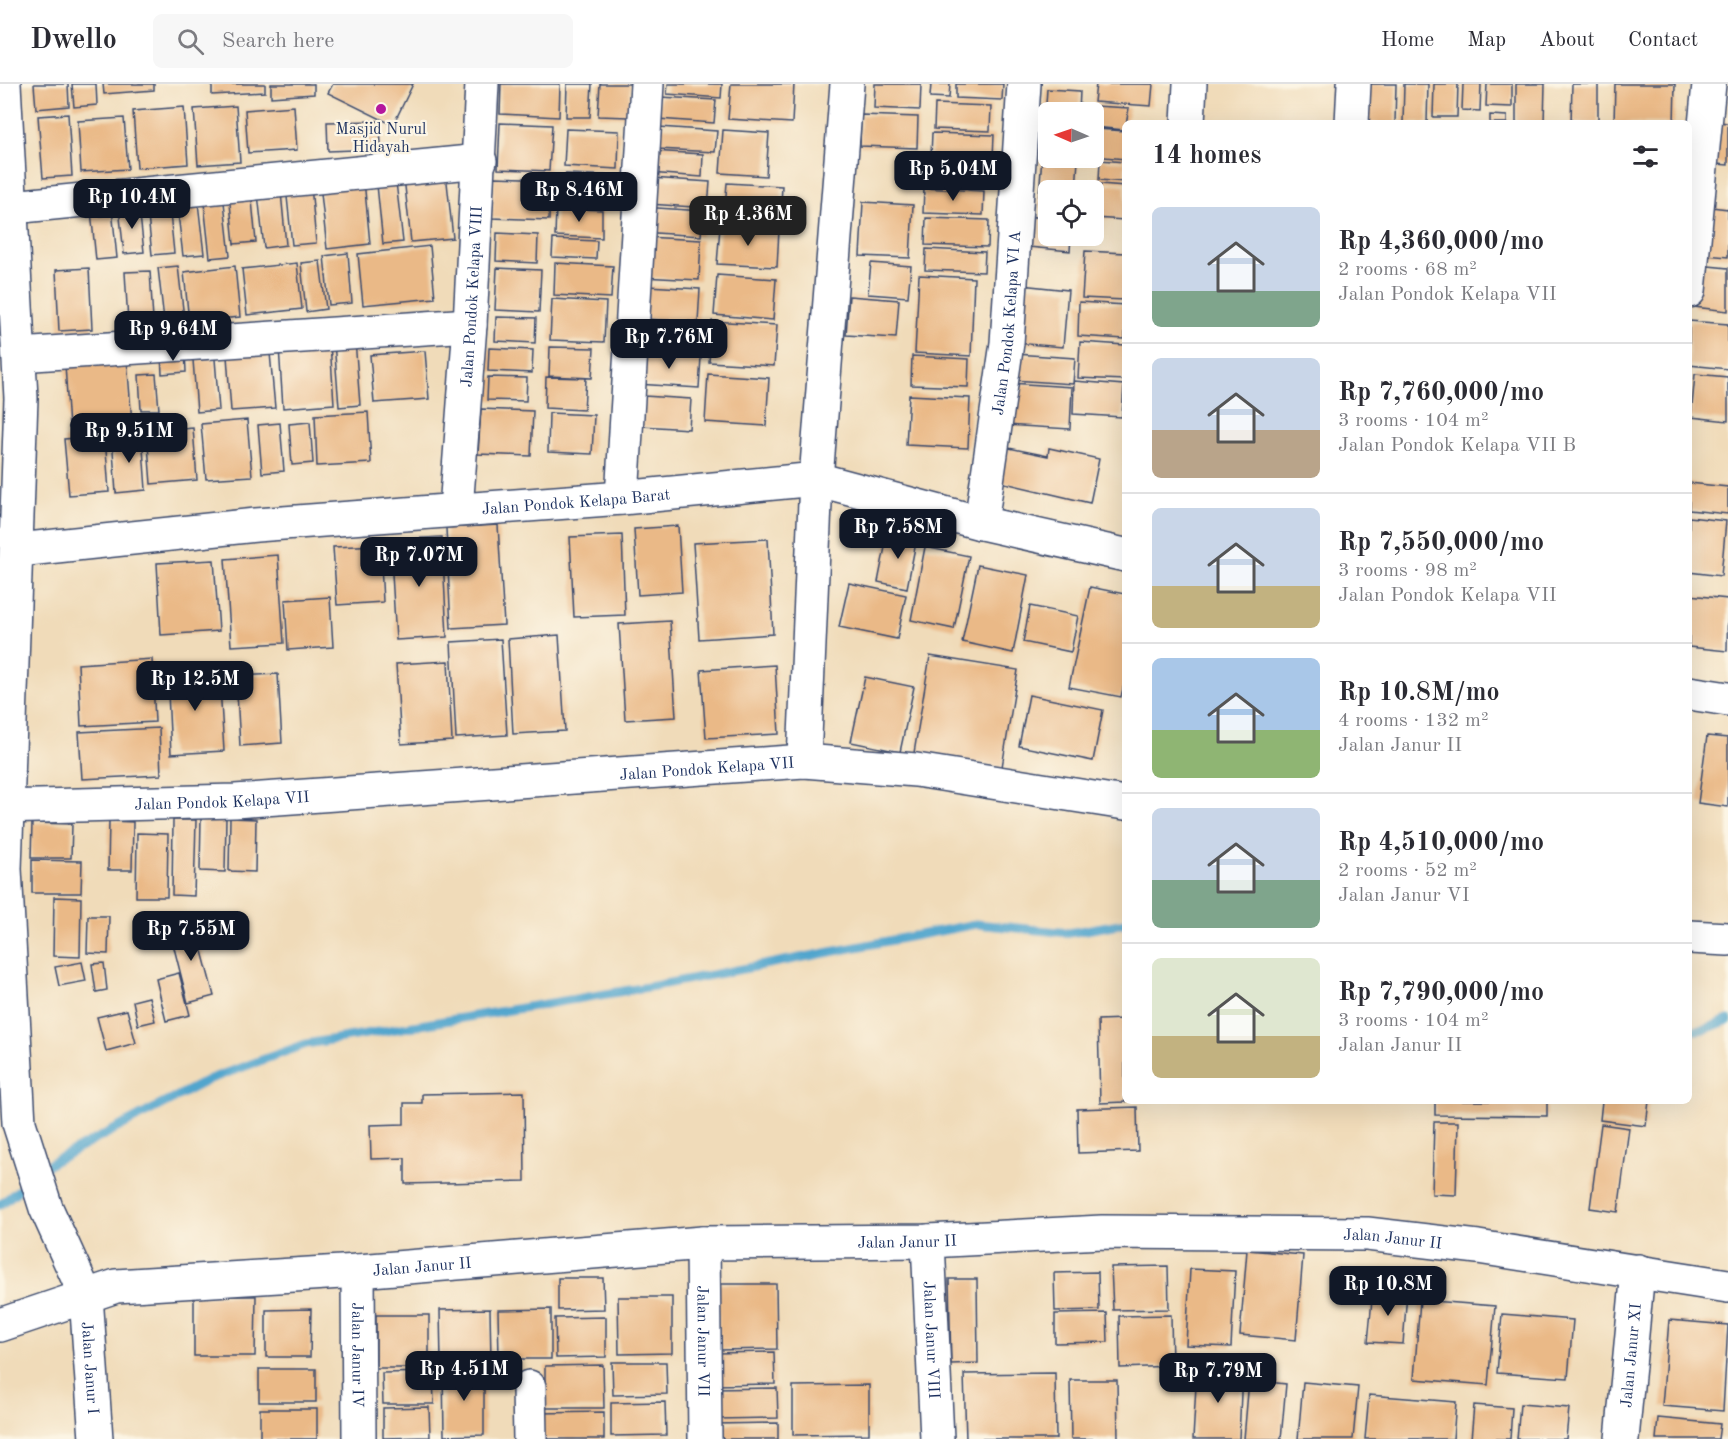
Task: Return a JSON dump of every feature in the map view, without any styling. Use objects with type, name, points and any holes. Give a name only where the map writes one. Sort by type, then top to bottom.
[{"type":"street","points":[[4,84],[21,398],[18,550],[3,807],[2,869],[19,1123],[46,1208],[86,1296]]},
{"type":"street","name":"Jalan Pondok Kelapa VIII","points":[[456,509],[470,325],[480,161],[482,84]]},
{"type":"street","points":[[622,498],[647,84]]},
{"type":"street","name":"Jalan Pondok Kelapa VII","points":[[3,807],[235,801],[804,761],[816,479],[847,84]]},
{"type":"street","name":"Jalan Pondok Kelapa VI A","points":[[981,524],[1007,343],[1024,84]]},
{"type":"street","points":[[1188,120],[1190,84]]},
{"type":"street","points":[[1352,120],[1354,84]]},
{"type":"street","points":[[1692,219],[1709,84]]},
{"type":"street","points":[[12,207],[480,161]]},
{"type":"street","points":[[19,355],[470,325]]},
{"type":"street","name":"Jalan Pondok Kelapa Barat","points":[[18,550],[256,525],[622,498],[816,479],[981,524],[1122,554]]},
{"type":"street","points":[[1692,693],[1728,699]]},
{"type":"street","points":[[804,761],[916,770],[1122,803]]},
{"type":"street","points":[[1692,937],[1728,939]]},
{"type":"street","name":"Jalan Janur II","points":[[0,1325],[116,1286],[358,1271],[703,1243],[928,1241],[1102,1232],[1367,1234],[1638,1270],[1728,1286]]},
{"type":"street","name":"Jalan Janur VIII","points":[[928,1241],[937,1439]]},
{"type":"street","name":"Jalan Janur VII","points":[[703,1243],[705,1439]]},
{"type":"street","name":"Jalan Janur XI","points":[[1622,1439],[1638,1270]]},
{"type":"street","name":"Jalan Janur IV","points":[[358,1271],[359,1439]]},
{"type":"street","name":"Jalan Janur I","points":[[86,1296],[96,1439]]},
{"type":"street","points":[[530,1387],[530,1439]]},
{"type":"building","points":[[34,84],[68,84],[69,106],[36,109]]},
{"type":"building","points":[[72,84],[96,84],[97,105],[74,107]]},
{"type":"building","points":[[103,84],[154,84],[154,90],[104,94]]},
{"type":"building","points":[[212,84],[265,84],[265,92],[212,95]]},
{"type":"building","points":[[271,84],[314,84],[314,94],[271,97]]},
{"type":"building","name":"Masjid Nurul Hidayah","points":[[333,84],[413,84],[393,125],[328,93]]},
{"type":"building","points":[[501,84],[560,84],[559,117],[500,114]]},
{"type":"building","points":[[567,84],[592,84],[590,117],[566,117]]},
{"type":"building","points":[[600,84],[630,84],[629,117],[598,116]]},
{"type":"building","points":[[668,84],[722,84],[721,98],[667,94]]},
{"type":"building","points":[[731,84],[794,84],[792,123],[728,119]]},
{"type":"building","points":[[875,84],[921,84],[920,110],[874,108]]},
{"type":"building","points":[[931,84],[950,84],[949,98],[930,97]]},
{"type":"building","points":[[956,84],[1003,84],[1002,100],[956,98]]},
{"type":"building","points":[[1096,84],[1153,84],[1151,106],[1094,102]]},
{"type":"building","points":[[1364,84],[1396,84],[1395,120],[1363,120]]},
{"type":"building","points":[[1404,84],[1428,84],[1427,120],[1403,120]]},
{"type":"building","points":[[1434,84],[1458,84],[1457,117],[1433,117]]},
{"type":"building","points":[[1463,84],[1481,84],[1480,111],[1462,110]]},
{"type":"building","points":[[1487,84],[1512,84],[1512,107],[1486,106]]},
{"type":"building","points":[[1516,84],[1545,84],[1544,120],[1516,120]]},
{"type":"building","points":[[1572,84],[1598,84],[1598,120],[1571,120]]},
{"type":"building","points":[[1615,84],[1675,84],[1674,120],[1614,120]]},
{"type":"building","points":[[1047,89],[1080,91],[1079,102],[1046,102]]},
{"type":"building","points":[[660,97],[716,100],[714,123],[658,119]]},
{"type":"building","points":[[935,104],[991,106],[990,131],[934,129]]},
{"type":"building","points":[[236,106],[240,162],[198,165],[194,109]]},
{"type":"building","points":[[294,106],[297,150],[248,153],[245,110]]},
{"type":"building","points":[[184,107],[188,164],[137,168],[133,111]]},
{"type":"building","points":[[1104,107],[1129,108],[1127,120],[1122,120],[1122,130],[1104,128]]},
{"type":"building","points":[[68,114],[72,176],[43,178],[38,116]]},
{"type":"building","points":[[861,115],[918,117],[917,148],[860,146]]},
{"type":"building","points":[[1490,115],[1507,116],[1507,120],[1490,120]]},
{"type":"building","points":[[124,118],[128,169],[81,172],[78,121]]},
{"type":"building","points":[[380,121],[381,149],[328,151],[327,122]]},
{"type":"building","points":[[1708,121],[1728,123],[1728,165],[1704,163]]},
{"type":"building","points":[[500,123],[552,125],[549,171],[498,169]]},
{"type":"building","points":[[1033,126],[1038,126],[1038,150],[1032,150]]},
{"type":"building","points":[[659,127],[717,131],[715,152],[658,149]]},
{"type":"building","points":[[566,129],[619,131],[618,169],[564,166]]},
{"type":"building","points":[[723,130],[769,133],[766,176],[720,173]]},
{"type":"building","points":[[1104,130],[1122,131],[1122,159],[1104,157]]},
{"type":"building","points":[[932,133],[994,135],[993,158],[931,156]]},
{"type":"building","points":[[651,151],[703,154],[702,177],[649,173]]},
{"type":"building","points":[[922,160],[993,163],[992,186],[921,183]]},
{"type":"building","points":[[1104,160],[1122,162],[1122,182],[1099,180],[1100,168],[1104,168]]},
{"type":"building","points":[[1041,168],[1077,168],[1077,180],[1040,180]]},
{"type":"building","points":[[446,173],[453,238],[411,242],[404,177]]},
{"type":"building","points":[[565,174],[617,176],[615,205],[564,202]]},
{"type":"building","points":[[494,177],[550,179],[549,220],[492,218]]},
{"type":"building","points":[[651,178],[710,182],[708,208],[649,204]]},
{"type":"building","points":[[364,180],[370,244],[327,249],[320,184]]},
{"type":"building","points":[[396,182],[403,242],[383,244],[377,185]]},
{"type":"building","points":[[727,183],[782,186],[780,223],[724,220]]},
{"type":"building","points":[[1104,184],[1122,186],[1122,220],[1104,219]]},
{"type":"building","points":[[311,185],[316,243],[292,245],[286,187]]},
{"type":"building","points":[[924,188],[984,191],[983,215],[923,213]]},
{"type":"building","points":[[251,190],[256,242],[234,244],[229,193]]},
{"type":"building","points":[[281,192],[286,245],[264,248],[258,194]]},
{"type":"building","points":[[223,193],[230,256],[210,258],[203,194]]},
{"type":"building","points":[[863,202],[913,205],[910,258],[860,256]]},
{"type":"building","points":[[169,203],[174,253],[152,255],[147,206]]},
{"type":"building","points":[[198,203],[204,254],[183,256],[177,205]]},
{"type":"building","points":[[139,206],[144,252],[124,254],[119,208]]},
{"type":"building","points":[[642,207],[703,211],[701,236],[641,232]]},
{"type":"building","points":[[1711,207],[1728,209],[1728,257],[1706,255]]},
{"type":"building","points":[[556,208],[602,210],[602,238],[555,236]]},
{"type":"building","points":[[112,209],[117,258],[96,260],[91,211]]},
{"type":"building","points":[[1022,216],[1038,217],[1038,246],[1070,246],[1070,251],[1018,246]]},
{"type":"building","points":[[926,218],[989,220],[988,247],[925,245]]},
{"type":"building","points":[[720,227],[779,230],[777,267],[717,264]]},
{"type":"building","points":[[497,233],[538,235],[537,263],[496,261]]},
{"type":"building","points":[[645,237],[701,240],[699,280],[642,277]]},
{"type":"building","points":[[553,239],[597,241],[596,259],[552,257]]},
{"type":"building","points":[[430,246],[435,298],[363,305],[358,254]]},
{"type":"building","points":[[926,249],[985,252],[984,272],[925,270]]},
{"type":"building","points":[[1085,251],[1122,253],[1122,300],[1082,298]]},
{"type":"building","points":[[348,253],[352,303],[329,305],[324,256]]},
{"type":"building","points":[[320,261],[326,309],[306,312],[301,263]]},
{"type":"building","points":[[297,263],[302,309],[247,315],[242,269]]},
{"type":"building","points":[[555,263],[613,266],[611,298],[554,295]]},
{"type":"building","points":[[871,263],[911,266],[908,297],[868,294]]},
{"type":"building","points":[[1698,265],[1728,268],[1728,311],[1694,307]]},
{"type":"building","points":[[178,266],[184,318],[164,320],[158,268]]},
{"type":"building","points":[[235,266],[240,317],[189,322],[184,272]]},
{"type":"building","points":[[89,268],[92,329],[59,331],[56,270]]},
{"type":"building","points":[[497,268],[541,270],[539,312],[495,310]]},
{"type":"building","points":[[150,271],[153,320],[128,322],[125,272]]},
{"type":"building","points":[[717,275],[776,279],[773,320],[714,315]]},
{"type":"building","points":[[919,275],[974,278],[971,356],[915,353]]},
{"type":"building","points":[[1021,285],[1068,290],[1063,347],[1015,343]]},
{"type":"building","points":[[647,286],[700,289],[698,322],[645,319]]},
{"type":"building","points":[[849,296],[899,300],[896,338],[846,335]]},
{"type":"building","points":[[552,299],[606,302],[604,342],[550,340]]},
{"type":"building","points":[[1079,302],[1122,305],[1122,339],[1078,336]]},
{"type":"building","points":[[496,317],[536,318],[535,343],[495,341]]},
{"type":"building","points":[[712,321],[777,325],[774,366],[709,362]]},
{"type":"building","points":[[1692,321],[1728,324],[1728,369],[1692,365]]},
{"type":"building","points":[[636,324],[697,328],[695,350],[634,347]]},
{"type":"building","points":[[355,340],[360,405],[339,407],[334,342]]},
{"type":"building","points":[[1080,342],[1122,345],[1122,380],[1078,378]]},
{"type":"building","points":[[330,343],[334,404],[283,408],[279,347]]},
{"type":"building","points":[[550,347],[594,348],[592,378],[549,376]]},
{"type":"building","points":[[489,348],[533,350],[532,373],[488,371]]},
{"type":"building","points":[[185,351],[186,372],[162,374],[161,353]]},
{"type":"building","points":[[425,351],[429,399],[374,403],[370,355]]},
{"type":"building","points":[[270,353],[275,408],[231,411],[227,356]]},
{"type":"building","points":[[639,353],[701,357],[699,388],[637,384]]},
{"type":"building","points":[[1015,354],[1075,358],[1073,384],[1013,380]]},
{"type":"building","points":[[912,356],[969,359],[968,387],[911,385]]},
{"type":"building","points":[[127,359],[132,423],[69,428],[65,364]]},
{"type":"building","points":[[215,359],[219,410],[197,412],[193,360]]},
{"type":"building","points":[[156,374],[159,410],[141,410],[139,375]]},
{"type":"building","points":[[708,374],[769,378],[766,426],[705,422]]},
{"type":"building","points":[[1695,374],[1728,377],[1728,421],[1692,417]]},
{"type":"building","points":[[488,377],[527,378],[526,401],[487,400]]},
{"type":"building","points":[[546,377],[586,378],[584,410],[545,408]]},
{"type":"building","points":[[1074,381],[1122,385],[1122,417],[1073,414]]},
{"type":"building","points":[[1010,383],[1072,387],[1070,429],[1007,425]]},
{"type":"building","points":[[909,395],[970,398],[968,448],[906,445]]},
{"type":"building","points":[[644,396],[691,399],[689,429],[642,426]]},
{"type":"building","points":[[481,409],[533,411],[531,456],[478,454]]},
{"type":"building","points":[[368,412],[371,463],[317,466],[315,415]]},
{"type":"building","points":[[549,413],[594,415],[592,454],[548,452]]},
{"type":"building","points":[[247,420],[252,476],[206,479],[201,424]]},
{"type":"building","points":[[310,422],[313,463],[292,465],[289,424]]},
{"type":"building","points":[[280,423],[284,471],[262,473],[258,425]]},
{"type":"building","points":[[193,428],[197,480],[151,484],[147,432]]},
{"type":"building","points":[[142,434],[146,490],[116,493],[112,437]]},
{"type":"building","points":[[105,436],[109,492],[69,495],[64,439]]},
{"type":"building","points":[[999,446],[1048,456],[1049,448],[1099,459],[1090,503],[992,480]]},
{"type":"building","points":[[1692,483],[1728,487],[1728,514],[1692,510]]},
{"type":"building","points":[[1692,517],[1726,521],[1721,576],[1692,572]]},
{"type":"building","points":[[498,525],[504,625],[451,628],[446,528]]},
{"type":"building","points":[[678,526],[682,592],[638,595],[634,529]]},
{"type":"building","points":[[888,532],[917,537],[907,588],[878,582]]},
{"type":"building","points":[[622,535],[625,615],[574,617],[570,537]]},
{"type":"building","points":[[442,537],[447,637],[396,640],[390,540]]},
{"type":"building","points":[[768,539],[773,634],[699,639],[693,543]]},
{"type":"building","points":[[380,545],[383,602],[337,605],[333,547]]},
{"type":"building","points":[[925,547],[969,556],[954,629],[911,620]]},
{"type":"building","points":[[278,555],[284,643],[231,646],[225,559]]},
{"type":"building","points":[[214,560],[219,631],[161,635],[157,563]]},
{"type":"building","points":[[978,565],[1028,575],[1013,653],[962,642]]},
{"type":"building","points":[[849,583],[906,595],[897,639],[839,627]]},
{"type":"building","points":[[1090,587],[1122,593],[1121,697],[1069,687]]},
{"type":"building","points":[[1692,595],[1728,599],[1727,651],[1692,647]]},
{"type":"building","points":[[330,597],[333,647],[288,650],[285,600]]},
{"type":"building","points":[[1030,606],[1078,616],[1071,652],[1023,642]]},
{"type":"building","points":[[670,621],[676,717],[625,720],[619,624]]},
{"type":"building","points":[[559,635],[565,731],[513,734],[508,639]]},
{"type":"building","points":[[501,639],[507,735],[456,738],[451,642]]},
{"type":"building","points":[[930,656],[1018,670],[1002,767],[914,753]]},
{"type":"building","points":[[152,659],[155,722],[81,726],[78,664]]},
{"type":"building","points":[[448,661],[452,741],[401,744],[396,664]]},
{"type":"building","points":[[775,665],[779,734],[706,738],[701,670]]},
{"type":"building","points":[[219,670],[224,751],[171,754],[167,672]]},
{"type":"building","points":[[278,674],[282,743],[240,746],[236,676]]},
{"type":"building","points":[[865,677],[914,687],[900,752],[851,742]]},
{"type":"building","points":[[1029,695],[1103,710],[1093,761],[1019,746]]},
{"type":"building","points":[[159,728],[161,775],[82,779],[79,732]]},
{"type":"building","points":[[1707,736],[1728,738],[1728,807],[1698,803]]},
{"type":"building","points":[[201,817],[226,817],[225,872],[200,871]]},
{"type":"building","points":[[230,818],[256,819],[255,872],[229,871]]},
{"type":"building","points":[[173,820],[196,820],[194,896],[172,895]]},
{"type":"building","points":[[109,821],[133,822],[132,870],[108,870]]},
{"type":"building","points":[[32,823],[72,824],[71,858],[31,858]]},
{"type":"building","points":[[137,833],[168,834],[167,897],[136,897]]},
{"type":"building","points":[[32,860],[82,861],[81,893],[32,893]]},
{"type":"building","points":[[54,897],[81,898],[80,957],[53,956]]},
{"type":"building","points":[[88,916],[109,916],[108,954],[87,953]]},
{"type":"building","points":[[194,921],[214,996],[188,1003],[169,928]]},
{"type":"building","points":[[82,962],[86,981],[59,986],[55,967]]},
{"type":"building","points":[[104,963],[107,990],[96,992],[92,964]]},
{"type":"building","points":[[179,973],[190,1015],[166,1021],[156,979]]},
{"type":"building","points":[[149,997],[155,1021],[138,1025],[133,1001]]},
{"type":"building","points":[[127,1010],[136,1043],[106,1051],[97,1017]]},
{"type":"building","points":[[1122,1019],[1122,1102],[1100,1103],[1098,1020]]},
{"type":"building","points":[[524,1092],[525,1181],[405,1184],[405,1158],[371,1159],[370,1125],[404,1124],[404,1103],[422,1103],[422,1094]]},
{"type":"building","points":[[1435,1104],[1547,1104],[1547,1116],[1435,1115]]},
{"type":"building","points":[[1602,1104],[1649,1104],[1646,1126],[1600,1120]]},
{"type":"building","points":[[1137,1107],[1138,1151],[1078,1153],[1077,1109]]},
{"type":"building","points":[[1434,1122],[1458,1122],[1456,1195],[1432,1194]]},
{"type":"building","points":[[1601,1124],[1629,1128],[1618,1212],[1590,1208]]},
{"type":"building","points":[[1247,1250],[1303,1255],[1296,1340],[1240,1335]]},
{"type":"building","points":[[1168,1266],[1169,1309],[1113,1310],[1111,1267]]},
{"type":"building","points":[[1190,1269],[1235,1271],[1231,1347],[1186,1345]]},
{"type":"building","points":[[1098,1272],[1099,1310],[1055,1311],[1054,1273]]},
{"type":"building","points":[[558,1278],[603,1278],[604,1309],[558,1310]]},
{"type":"building","points":[[949,1279],[977,1279],[978,1363],[951,1364]]},
{"type":"building","points":[[718,1284],[776,1284],[777,1349],[719,1350]]},
{"type":"building","points":[[1373,1289],[1407,1292],[1403,1344],[1368,1342]]},
{"type":"building","points":[[194,1296],[256,1296],[255,1356],[194,1356]]},
{"type":"building","points":[[618,1297],[672,1297],[672,1353],[619,1354]]},
{"type":"building","points":[[1420,1300],[1495,1306],[1488,1385],[1414,1379]]},
{"type":"building","points":[[311,1309],[310,1357],[266,1357],[266,1310]]},
{"type":"building","points":[[490,1309],[491,1362],[441,1362],[440,1310]]},
{"type":"building","points":[[551,1309],[551,1359],[499,1359],[498,1310]]},
{"type":"building","points":[[1107,1313],[1108,1342],[1055,1343],[1055,1314]]},
{"type":"building","points":[[1502,1314],[1573,1320],[1568,1378],[1497,1373]]},
{"type":"building","points":[[376,1315],[429,1315],[429,1368],[376,1368]]},
{"type":"building","points":[[1171,1315],[1172,1366],[1120,1368],[1119,1316]]},
{"type":"building","points":[[606,1317],[606,1357],[556,1358],[555,1318]]},
{"type":"building","points":[[1669,1320],[1728,1325],[1723,1411],[1662,1406]]},
{"type":"building","points":[[774,1352],[775,1384],[715,1385],[715,1353]]},
{"type":"building","points":[[612,1362],[666,1362],[667,1394],[613,1395]]},
{"type":"building","points":[[603,1365],[604,1408],[545,1408],[545,1366]]},
{"type":"building","points":[[1197,1368],[1242,1370],[1239,1439],[1193,1439]]},
{"type":"building","points":[[259,1369],[316,1369],[316,1402],[259,1402]]},
{"type":"building","points":[[484,1369],[484,1435],[444,1436],[443,1370]]},
{"type":"building","points":[[433,1372],[434,1404],[383,1404],[382,1373]]},
{"type":"building","points":[[1055,1373],[1056,1439],[966,1439],[964,1374]]},
{"type":"building","points":[[1070,1380],[1117,1380],[1118,1439],[1071,1439]]},
{"type":"building","points":[[1249,1380],[1286,1384],[1281,1439],[1244,1439]]},
{"type":"building","points":[[1303,1382],[1358,1387],[1353,1439],[1298,1439]]},
{"type":"building","points":[[869,1385],[869,1434],[793,1435],[793,1386]]},
{"type":"building","points":[[777,1388],[778,1418],[717,1419],[716,1389]]},
{"type":"building","points":[[1369,1395],[1456,1402],[1453,1439],[1365,1439]]},
{"type":"building","points":[[665,1402],[666,1435],[611,1436],[611,1403]]},
{"type":"building","points":[[1520,1404],[1569,1408],[1566,1439],[1517,1439]]},
{"type":"building","points":[[1474,1405],[1512,1408],[1510,1439],[1471,1439]]},
{"type":"building","points":[[429,1407],[430,1437],[383,1438],[383,1408]]},
{"type":"building","points":[[260,1409],[317,1409],[317,1439],[260,1439]]},
{"type":"building","points":[[604,1412],[604,1439],[538,1439],[538,1413]]},
{"type":"building","points":[[1658,1418],[1720,1424],[1718,1439],[1656,1439]]},
{"type":"building","points":[[778,1423],[778,1439],[715,1439],[715,1424]]},
{"type":"waterway","points":[[41,1171],[51,1163],[210,1079],[306,1044],[654,986],[976,924],[1069,933],[1122,924]]},
{"type":"waterway","points":[[1692,1031],[1706,1029],[1728,1020]]},
{"type":"waterway","points":[[0,1205],[31,1180]]},
{"type":"place","name":"Masjid Nurul Hidayah","points":[[381,109]]}]
